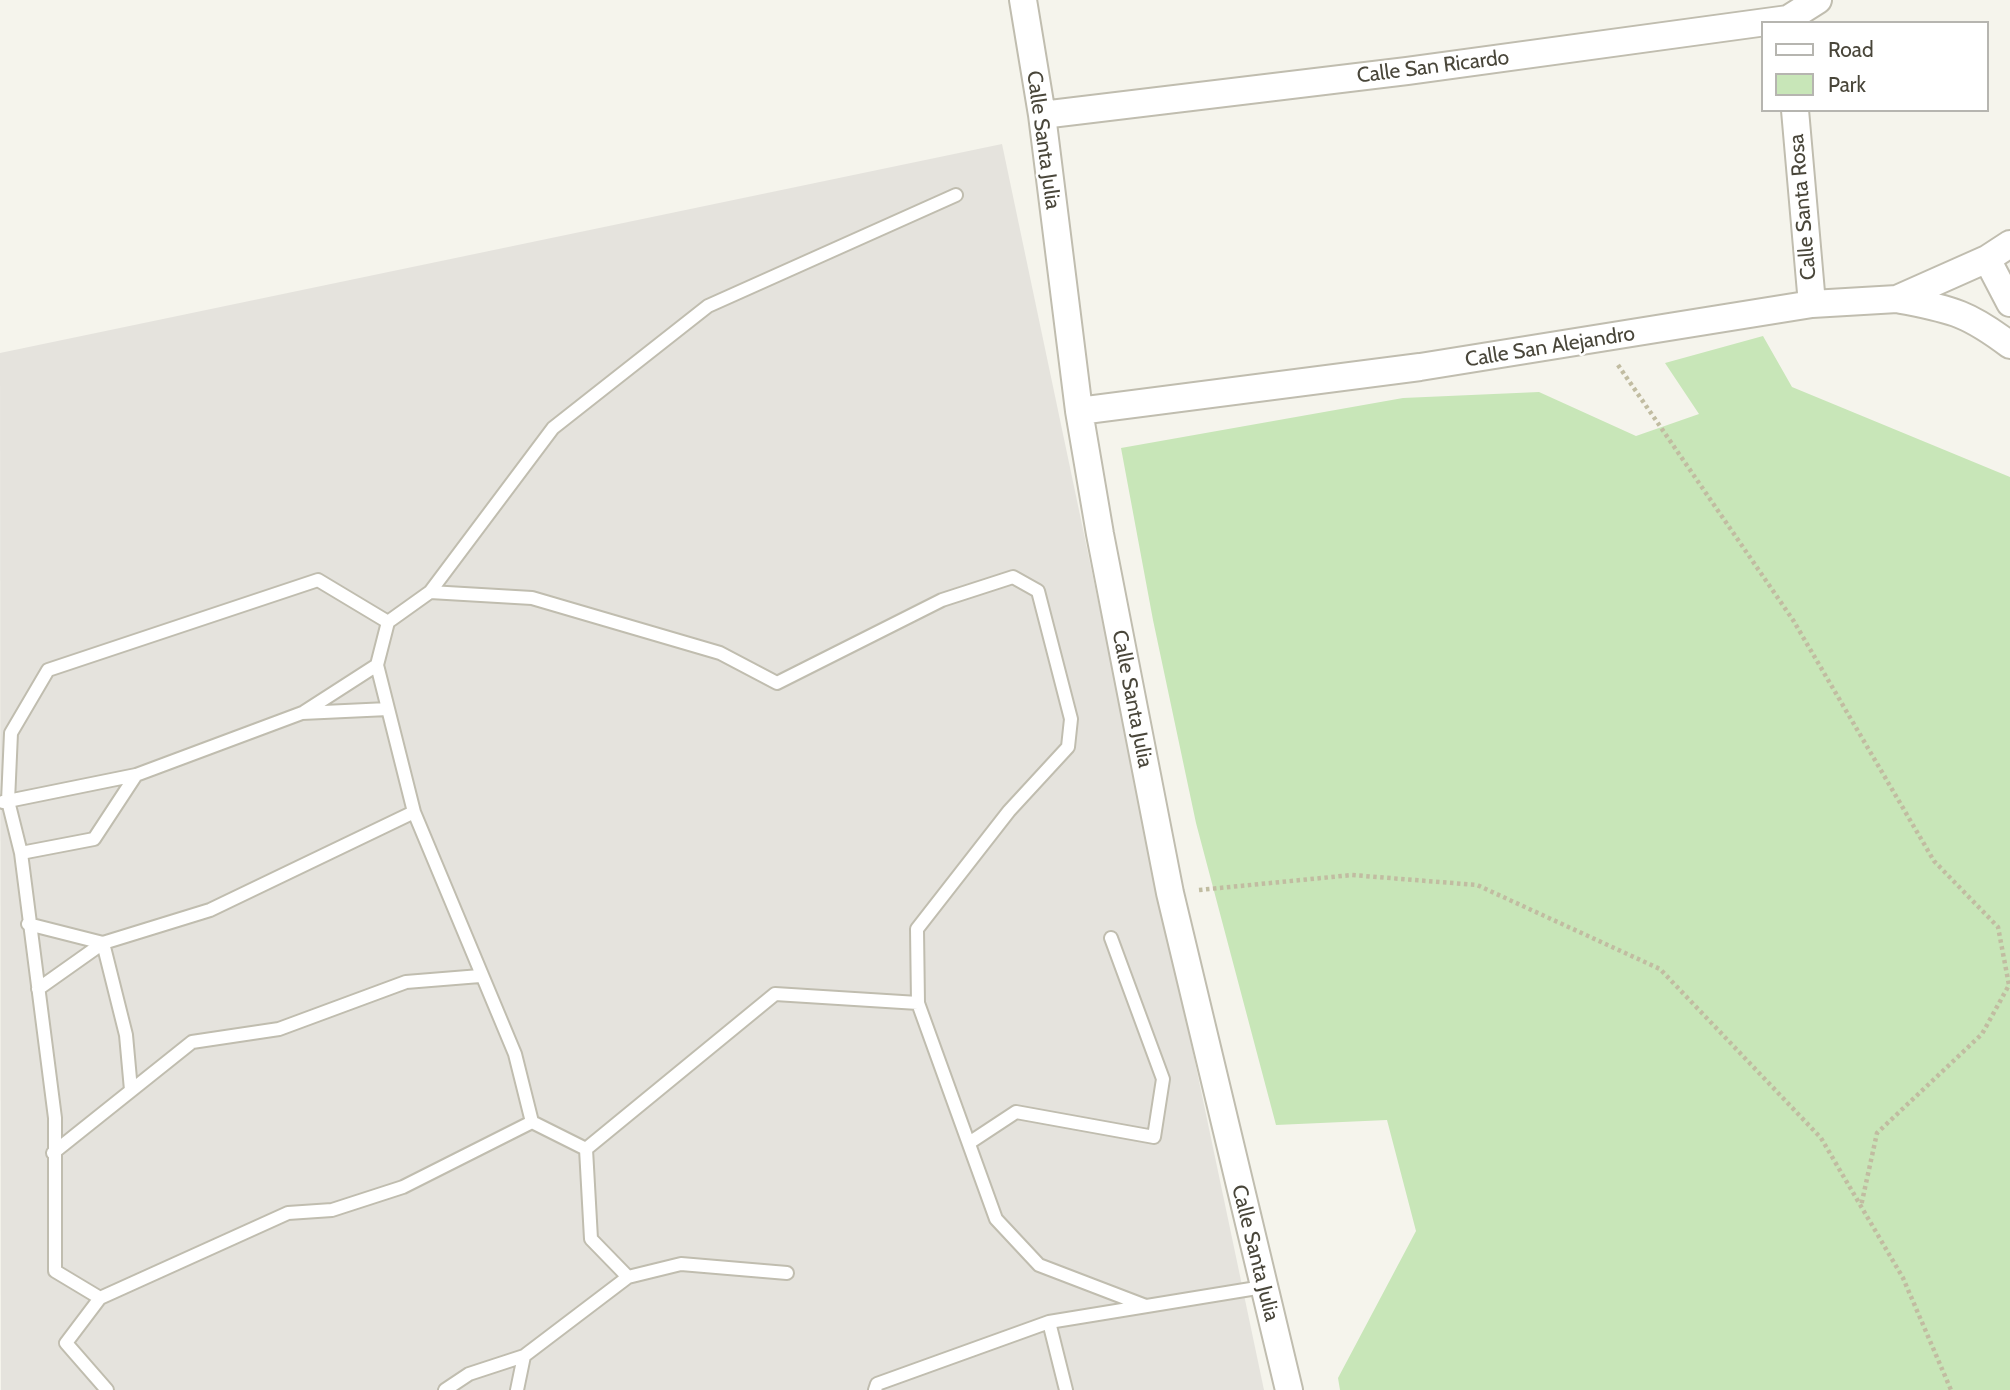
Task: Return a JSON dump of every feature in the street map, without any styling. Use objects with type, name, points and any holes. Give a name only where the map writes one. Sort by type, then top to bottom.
[{"type":"street","name":"Calle Santa Julia","points":[[1023,0],[1042,115],[1079,411],[1170,893],[1289,1390]]},
{"type":"street","name":"Calle San Ricardo","points":[[1788,21],[1818,0]]},
{"type":"street","name":"Calle San Ricardo","points":[[1042,115],[1762,24]]},
{"type":"street","name":"Calle Santa Rosa","points":[[1795,112],[1812,304]]},
{"type":"street","name":"Calle San Alejandro","points":[[1079,411],[1601,339],[1812,304],[1897,299],[1987,259],[2010,244]]},
{"type":"street","points":[[1987,259],[2010,303]]},
{"type":"street","points":[[1897,299],[1956,310],[1975,319],[2010,345]]},
{"type":"lane","points":[[586,1149],[532,1122],[515,1054],[480,976],[414,812],[377,665],[388,622],[430,592],[553,428],[708,306],[956,195]]},
{"type":"lane","points":[[430,592],[532,598],[720,653],[777,684],[942,600],[1013,578],[1038,591],[1071,719],[1068,747],[1009,811],[917,929],[918,1003],[996,1219],[1039,1265],[1146,1306]]},
{"type":"lane","points":[[100,1298],[55,1271],[55,1118],[21,853],[4,802],[10,733],[48,670],[318,580],[388,622]]},
{"type":"lane","points":[[4,802],[136,775],[302,713],[377,665]]},
{"type":"lane","points":[[302,713],[388,709]]},
{"type":"lane","points":[[21,853],[94,839],[136,775]]},
{"type":"lane","points":[[38,989],[103,943],[210,910],[414,812]]},
{"type":"lane","points":[[28,924],[103,943]]},
{"type":"lane","points":[[968,1143],[1016,1112],[1154,1137],[1163,1079],[1111,938]]},
{"type":"lane","points":[[103,943],[126,1035],[131,1090]]},
{"type":"lane","points":[[53,1153],[192,1042],[279,1029],[405,982],[480,976]]},
{"type":"lane","points":[[586,1149],[775,994],[918,1003]]},
{"type":"lane","points":[[107,1390],[66,1343],[100,1298],[288,1213],[332,1210],[403,1186],[532,1122]]},
{"type":"lane","points":[[586,1149],[591,1239],[628,1277]]},
{"type":"lane","points":[[445,1390],[469,1374],[524,1356],[628,1277],[681,1264],[788,1273]]},
{"type":"lane","points":[[875,1390],[877,1384],[1049,1322],[1263,1287]]},
{"type":"lane","points":[[1049,1322],[1066,1390]]},
{"type":"lane","points":[[517,1390],[524,1356]]},
{"type":"path","points":[[1601,339],[1793,620],[1934,861],[1998,927],[2008,985],[1982,1034],[1877,1133],[1861,1206]]},
{"type":"path","points":[[1170,893],[1352,875],[1477,885],[1660,969],[1821,1138],[1903,1278],[1951,1390]]},
{"type":"shaded area","points":[[1002,144],[1264,1390],[1,1390],[0,353]]},
{"type":"green space","points":[[1763,336],[1792,387],[2010,477],[2010,1390],[1340,1390],[1338,1378],[1416,1231],[1387,1120],[1276,1125],[1196,823],[1153,620],[1121,448],[1403,398],[1539,392],[1636,436],[1699,414],[1665,363]]}]
